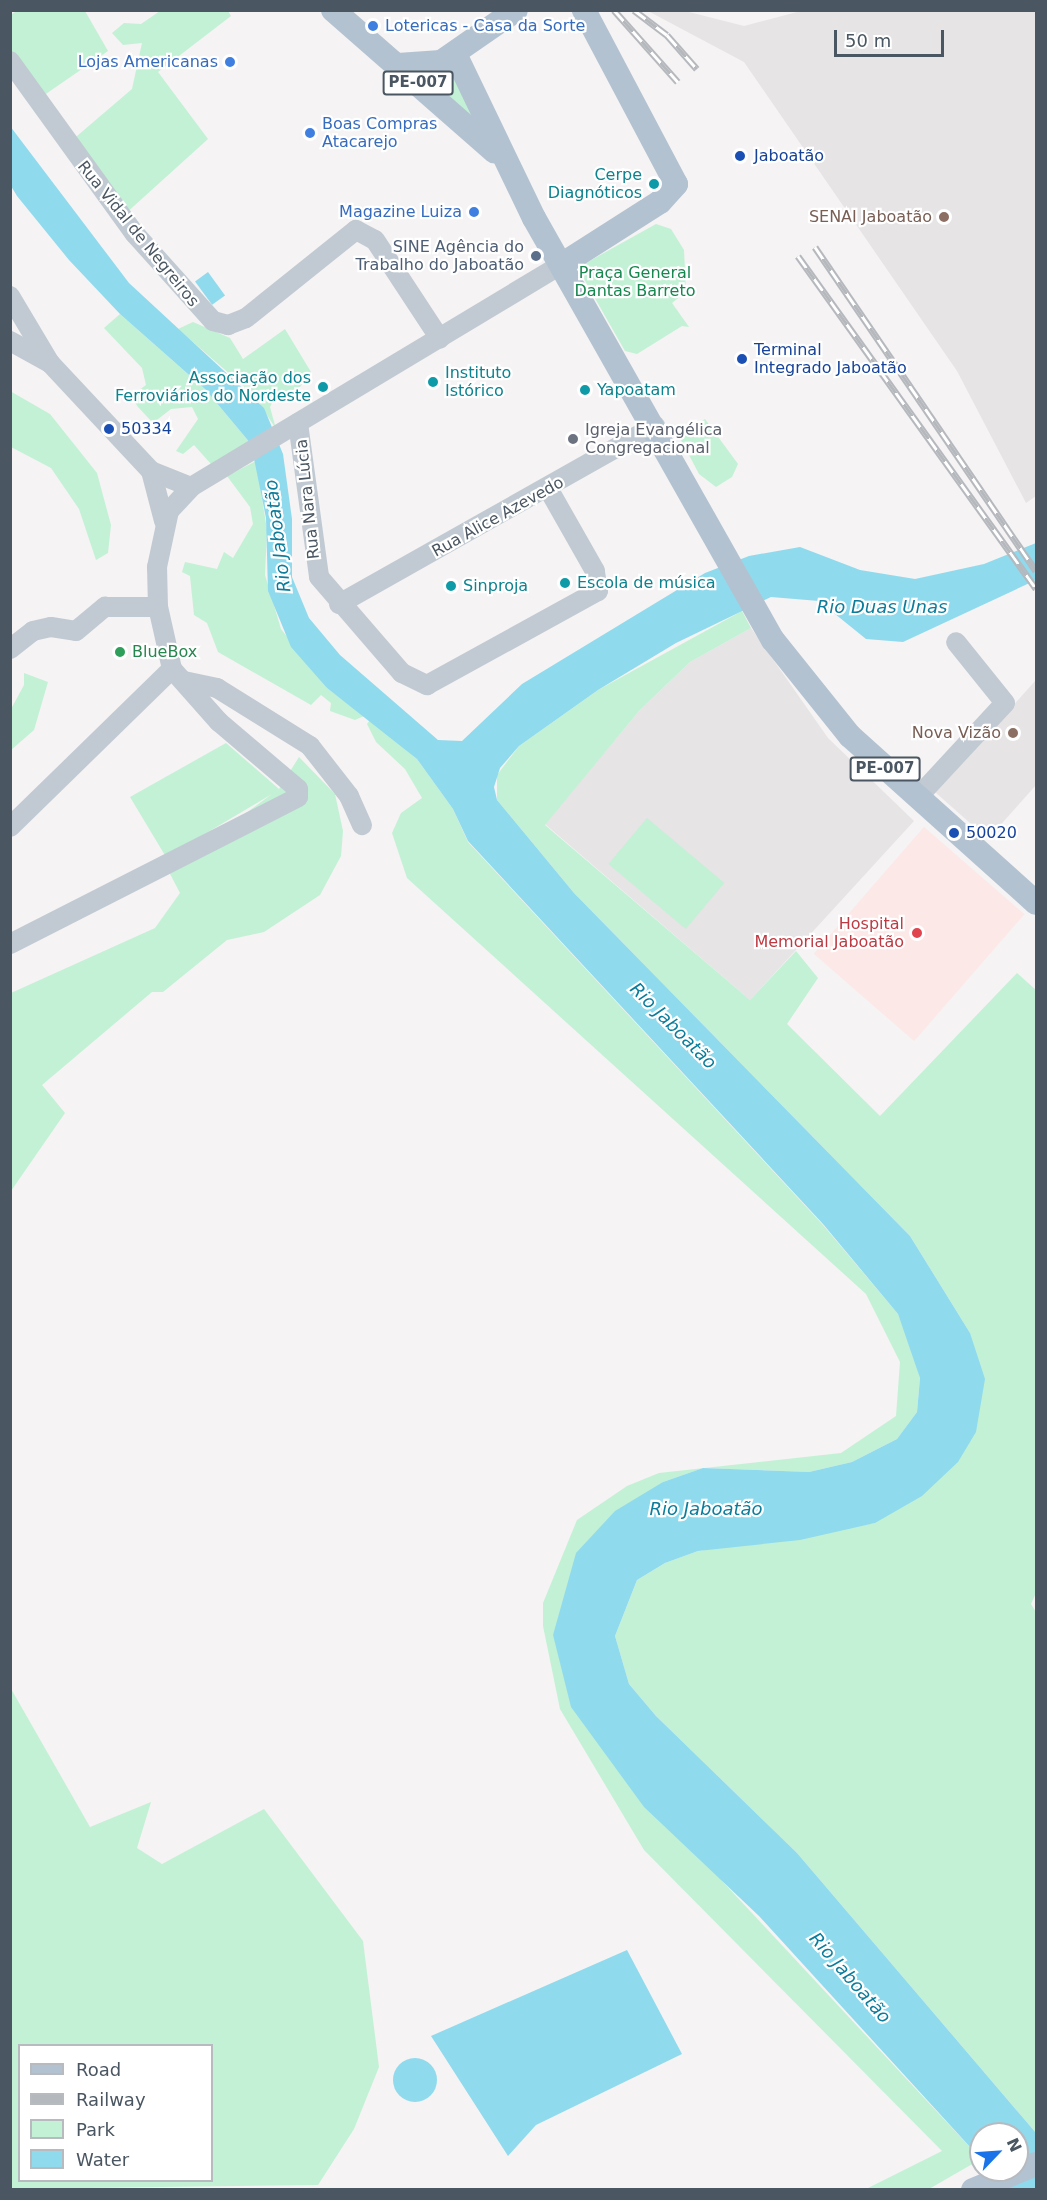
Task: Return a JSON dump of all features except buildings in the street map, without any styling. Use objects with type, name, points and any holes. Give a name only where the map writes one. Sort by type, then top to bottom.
[{"type":"main road","name":"PE-007","points":[[333,10],[502,158]]},
{"type":"main road","points":[[398,65],[433,64],[455,54],[516,10]]},
{"type":"main road","points":[[455,54],[502,158],[561,265],[660,202],[676,184],[584,10]]},
{"type":"main road","name":"PE-007","points":[[561,265],[655,426],[756,615],[835,721],[917,798],[1036,903]]},
{"type":"main road","points":[[974,2190],[1036,2164]]},
{"type":"street","name":"Rua Vidal de Negreiros","points":[[10,62],[135,234],[213,321],[228,325],[246,318],[356,230],[375,240],[440,339]]},
{"type":"street","points":[[164,521],[191,487],[561,265]]},
{"type":"street","points":[[10,296],[50,363],[151,471],[191,487]]},
{"type":"street","points":[[10,341],[50,363]]},
{"type":"street","name":"Rua Alice Azevedo","points":[[339,603],[549,490],[655,426]]},
{"type":"street","name":"Rua Nara Lúcia","points":[[292,427],[313,520],[312,555],[319,577],[339,603],[402,673],[427,685],[512,643],[598,591],[596,571],[549,490]]},
{"type":"street","points":[[10,944],[298,797],[297,789],[219,722],[178,675],[158,608],[164,521],[151,471]]},
{"type":"street","points":[[10,650],[33,631],[51,627],[76,631],[105,607],[158,608]]},
{"type":"street","points":[[917,798],[1005,703],[956,642]]},
{"type":"street","points":[[178,675],[217,688],[310,746],[349,796],[362,825]]},
{"type":"street","points":[[10,827],[178,675]]},
{"type":"shaded area","name":"SENAI Jaboatão","points":[[648,11],[685,11],[744,26],[801,11],[1036,11],[1036,496],[1026,503],[957,371],[744,62]]},
{"type":"shaded area","points":[[751,628],[828,738],[914,821],[750,1000],[545,824],[639,711],[690,662]]},
{"type":"shaded area","name":"Nova Vizão","points":[[1036,680],[1036,785],[988,839],[935,792]]},
{"type":"shaded area","name":"Hospital Memorial Jaboatão","points":[[924,827],[1024,914],[914,1041],[814,954]]},
{"type":"green space","points":[[17,11],[85,11],[108,51],[40,98],[11,56],[10,15]]},
{"type":"green space","points":[[160,11],[228,11],[231,16],[158,72],[208,139],[124,215],[70,142],[132,89],[142,43],[123,45],[112,33],[124,23],[141,24]]},
{"type":"green space","points":[[449,67],[484,138],[419,76]]},
{"type":"green space","name":"Praça General Dantas Barreto","points":[[656,224],[671,229],[684,250],[686,292],[672,303],[689,327],[682,326],[637,354],[625,351],[580,272],[584,264]]},
{"type":"green space","points":[[120,314],[205,389],[251,444],[211,464],[194,445],[183,454],[176,451],[198,419],[192,407],[171,409],[153,423],[138,407],[131,396],[146,385],[142,368],[104,328]]},
{"type":"green space","points":[[193,322],[230,338],[243,359],[285,329],[311,372],[300,387],[274,399],[270,407],[276,429],[254,395],[178,329]]},
{"type":"green space","points":[[10,391],[50,414],[97,473],[111,525],[108,553],[96,560],[79,509],[51,468],[11,447]]},
{"type":"green space","points":[[705,419],[738,464],[732,477],[716,487],[699,474],[679,436]]},
{"type":"green space","points":[[256,461],[267,530],[265,575],[281,629],[327,688],[364,716],[355,720],[330,711],[331,703],[321,695],[311,705],[218,652],[207,623],[194,615],[190,576],[182,572],[185,562],[217,569],[224,552],[233,558],[253,524],[250,507],[227,476]]},
{"type":"green space","points":[[742,611],[751,628],[690,662],[639,711],[545,825],[750,1000],[796,951],[818,978],[787,1024],[880,1116],[1017,973],[1036,990],[1036,1593],[1031,1604],[1036,1612],[1036,2133],[1029,2122],[1027,2122],[797,1853],[656,1716],[629,1684],[615,1636],[637,1580],[665,1563],[698,1551],[875,1523],[970,1333],[910,1236],[574,893],[497,800],[497,775],[519,746],[598,690]]},
{"type":"green space","points":[[24,673],[48,682],[34,730],[11,750],[11,709],[24,685]]},
{"type":"green space","points":[[370,720],[417,759],[453,809],[468,842],[823,1225],[898,1314],[914,1355],[920,1378],[917,1412],[897,1439],[852,1462],[809,1472],[704,1468],[841,1453],[896,1416],[900,1362],[866,1294],[407,878],[392,833],[401,813],[422,798],[405,769],[376,742],[367,724]]},
{"type":"green space","points":[[226,743],[279,789],[299,757],[335,794],[343,831],[341,856],[320,895],[264,932],[227,940],[163,992],[152,992],[42,1085],[65,1113],[11,1191],[11,993],[155,928],[180,893],[168,870],[272,794],[166,857],[130,797]]},
{"type":"green space","points":[[647,818],[724,883],[686,929],[608,864]]},
{"type":"green space","points":[[702,1468],[663,1482],[553,1635],[723,1882],[969,2146],[969,2166],[929,2189],[866,2189],[942,2151],[644,1850],[560,1709],[543,1626],[543,1603],[577,1520],[627,1486],[659,1473]]},
{"type":"green space","points":[[10,1687],[90,1827],[151,1802],[137,1848],[162,1864],[264,1809],[363,1941],[379,2067],[354,2129],[318,2185],[11,2189]]},
{"type":"water","name":"Rio Jaboatão","points":[[10,126],[129,283],[264,408],[283,454],[292,519],[292,577],[309,618],[340,655],[438,740],[462,741],[522,684],[705,573],[749,556],[800,547],[860,570],[915,579],[984,564],[1036,543],[1036,580],[903,642],[866,639],[819,601],[771,597],[676,643],[598,690],[519,746],[500,768],[494,787],[497,800],[574,893],[910,1236],[970,1333],[985,1379],[976,1432],[958,1462],[922,1496],[875,1523],[800,1540],[698,1551],[665,1563],[637,1580],[615,1636],[629,1684],[656,1716],[797,1853],[1027,2122],[969,2122],[969,2146],[759,1916],[644,1807],[571,1707],[553,1635],[576,1553],[615,1511],[663,1482],[703,1468],[809,1472],[852,1462],[897,1439],[917,1412],[920,1378],[898,1314],[823,1224],[468,841],[453,809],[417,759],[327,688],[291,647],[268,591],[266,518],[251,444],[205,389],[120,314],[69,260],[11,186]]},
{"type":"water","points":[[208,272],[225,295],[212,305],[195,281]]},
{"type":"water","points":[[627,1950],[682,2054],[536,2125],[508,2156],[431,2036]]},
{"type":"water","points":[[415,2058],[423,2059],[431,2064],[436,2072],[436,2088],[431,2096],[423,2101],[415,2102],[407,2101],[399,2096],[394,2088],[393,2080],[394,2072],[399,2064],[407,2059]]},
{"type":"water","name":"Rio Jaboatão","points":[[1029,2125],[1036,2133],[1036,2189],[1010,2189],[1003,2182],[1029,2182]]},
{"type":"railway","points":[[614,10],[678,82]]},
{"type":"railway","points":[[634,10],[667,35],[697,69]]},
{"type":"railway","points":[[815,247],[1036,571]]},
{"type":"railway","points":[[798,256],[1036,589]]},
{"type":"place","name":"Lotericas - Casa da Sorte","points":[[373,26]]},
{"type":"place","name":"Lojas Americanas","points":[[230,62]]},
{"type":"place","name":"Boas Compras Atacarejo","points":[[310,133]]},
{"type":"place","name":"Jaboatão","points":[[740,156]]},
{"type":"place","name":"Cerpe Diagnóticos","points":[[654,184]]},
{"type":"place","name":"Magazine Luiza","points":[[474,212]]},
{"type":"place","name":"SENAI Jaboatão","points":[[944,217]]},
{"type":"place","name":"SINE Agência do Trabalho do Jaboatão","points":[[536,256]]},
{"type":"place","name":"Terminal Integrado Jaboatão","points":[[742,359]]},
{"type":"place","name":"Instituto Istórico","points":[[433,382]]},
{"type":"place","name":"Associação dos Ferroviários do Nordeste","points":[[323,387]]},
{"type":"place","name":"Yapoatam","points":[[585,390]]},
{"type":"place","name":"50334","points":[[109,429]]},
{"type":"place","name":"Igreja Evangélica Congregacional","points":[[573,439]]},
{"type":"place","name":"Escola de música","points":[[565,583]]},
{"type":"place","name":"Sinproja","points":[[451,586]]},
{"type":"place","name":"BlueBox","points":[[120,652]]},
{"type":"place","name":"Nova Vizão","points":[[1013,733]]},
{"type":"place","name":"50020","points":[[954,833]]},
{"type":"place","name":"Hospital Memorial Jaboatão","points":[[917,933]]},
{"type":"water label","name":"Rio Duas Unas","points":[[882,607]]}]
